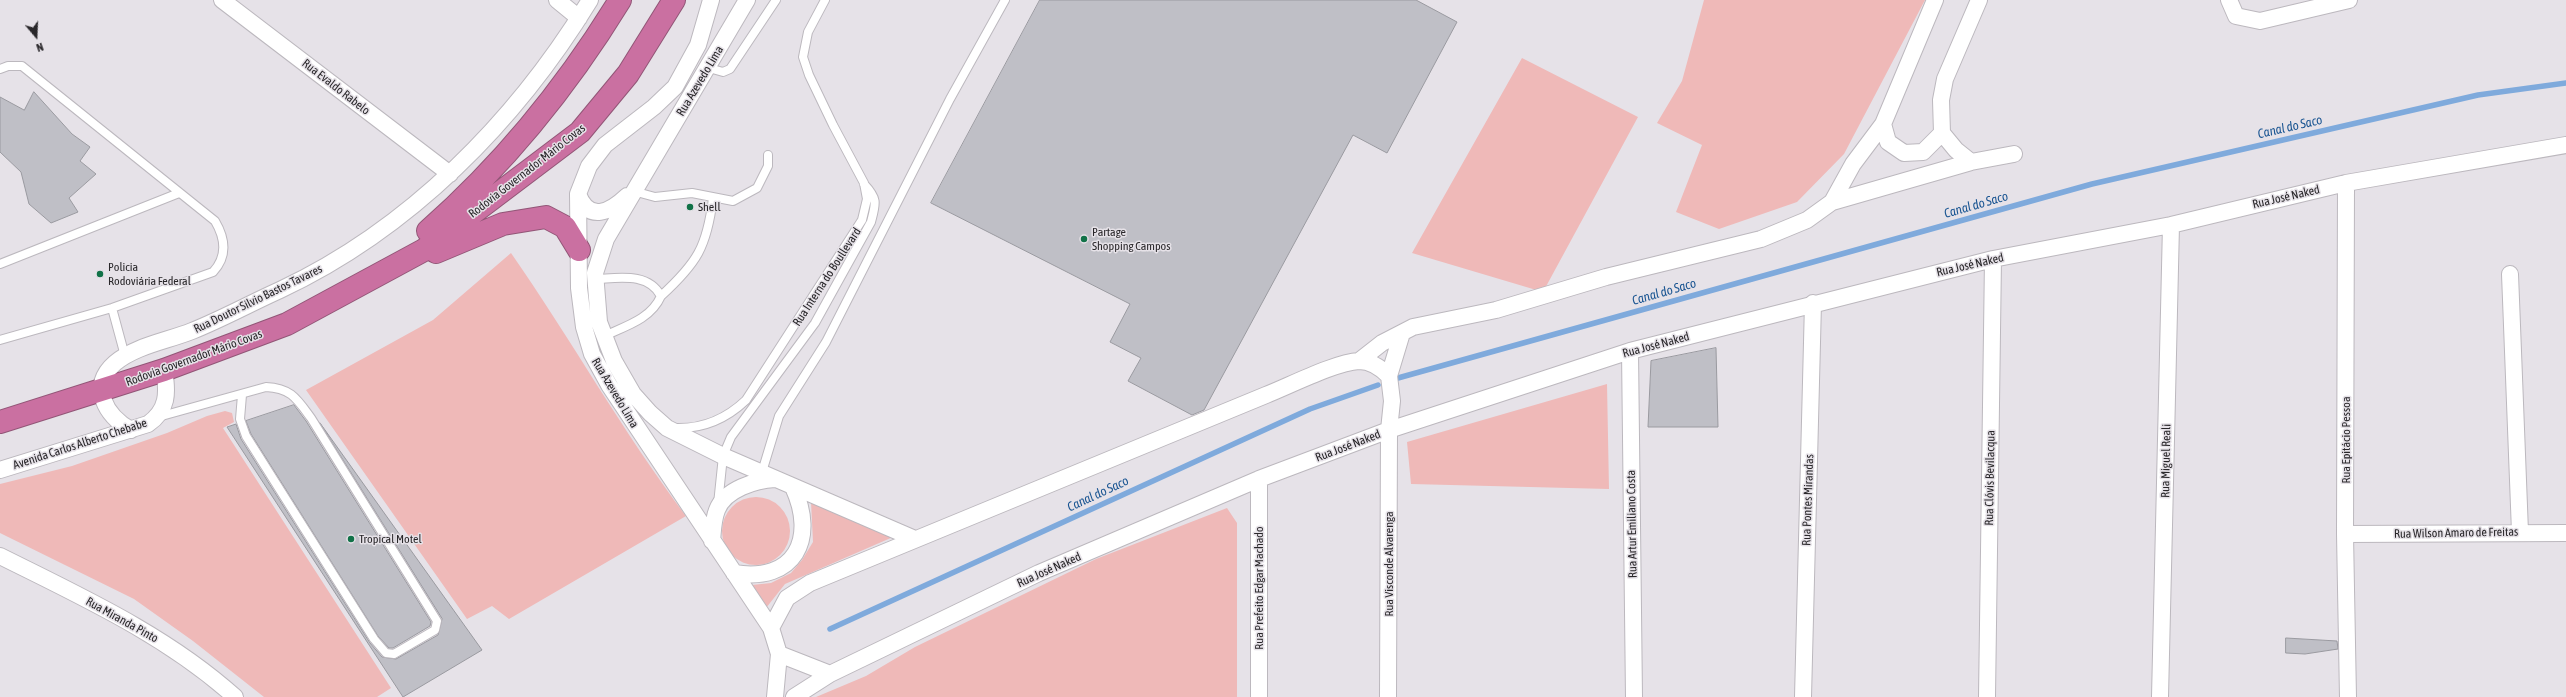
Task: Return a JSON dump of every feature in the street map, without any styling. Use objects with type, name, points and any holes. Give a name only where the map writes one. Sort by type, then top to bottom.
[{"type":"highway","name":"Rodovia Governador Mário Covas","points":[[379,274],[466,198],[518,142],[603,28],[620,0]]},
{"type":"highway","name":"Rodovia Governador Mário Covas","points":[[0,422],[164,370],[287,324],[424,250],[580,132],[628,74],[674,0]]},
{"type":"highway","points":[[379,274],[503,224],[546,217],[565,227],[578,250]]},
{"type":"street","name":"Rua Evaldo Rabelo","points":[[222,0],[450,174]]},
{"type":"street","points":[[557,0],[580,18]]},
{"type":"street","name":"Rua Doutor Silvio Bastos Tavares","points":[[100,391],[105,374],[125,356],[193,331],[308,277],[370,239],[450,174],[521,98],[580,18],[590,0]]},
{"type":"street","name":"Rua Azevedo Lima","points":[[711,0],[698,45],[675,87],[654,107],[605,145],[589,166],[578,194],[579,288],[584,327],[592,354],[633,424],[771,628],[779,654],[775,697]]},
{"type":"street","name":"Rua Azevedo Lima","points":[[747,0],[709,68],[633,191],[606,239],[596,273],[599,322],[614,361],[633,394],[667,428],[723,456],[915,539]]},
{"type":"street","points":[[1832,202],[1853,164],[1883,124],[1935,0]]},
{"type":"street","points":[[1971,162],[1942,133],[1941,100],[1945,79],[1980,0]]},
{"type":"street","points":[[2229,0],[2236,16],[2260,21],[2349,0]]},
{"type":"street","points":[[1883,124],[1888,142],[1904,153],[1923,152],[1942,133]]},
{"type":"street","name":"Rua José Naked","points":[[794,697],[830,674],[1039,573],[1259,479],[1389,430],[1630,351],[1813,303],[1993,259],[2171,225],[2346,183],[2566,145]]},
{"type":"street","points":[[771,628],[787,598],[810,583],[1337,366],[1359,361],[1382,343],[1413,327],[1496,310],[1620,273],[1761,239],[1807,220],[1832,202],[1971,162],[2014,154]]},
{"type":"street","name":"Rua Epitácio Pessoa","points":[[2346,183],[2346,534],[2348,697]]},
{"type":"street","points":[[578,194],[582,205],[592,212],[599,212],[606,211],[620,203],[633,191]]},
{"type":"street","name":"Rua Miguel Reali","points":[[2160,697],[2171,225]]},
{"type":"street","name":"Rua Clóvis Bevilacqua","points":[[1987,697],[1993,259]]},
{"type":"street","points":[[2510,274],[2520,532]]},
{"type":"street","name":"Rua Pontes Mirandas","points":[[1802,697],[1813,303]]},
{"type":"street","points":[[1359,361],[1376,366],[1388,376],[1402,333]]},
{"type":"street","name":"Rua Artur Emiliano Costa","points":[[1630,351],[1634,697]]},
{"type":"street","name":"Avenida Carlos Alberto Chebabe","points":[[0,470],[148,424],[157,418],[162,411],[168,394],[164,370]]},
{"type":"street","name":"Rua Visconde Alvarenga","points":[[1388,376],[1392,401],[1389,430],[1388,697]]},
{"type":"street","points":[[100,391],[110,415],[131,430]]},
{"type":"street","points":[[712,541],[717,508],[731,494],[748,483],[768,475]]},
{"type":"street","name":"Rua Prefeito Edgar Machado","points":[[1259,479],[1259,697]]},
{"type":"street","points":[[734,573],[764,575],[787,563],[796,551],[803,535],[804,518],[793,487]]},
{"type":"street","name":"Rua Wilson Amaro de Freitas","points":[[2346,534],[2566,532]]},
{"type":"street","name":"Rua Miranda Pinto","points":[[0,556],[135,624],[178,653],[232,696]]},
{"type":"street","points":[[779,654],[830,674]]},
{"type":"lane","points":[[709,68],[723,72],[730,69],[776,0]]},
{"type":"lane","name":"Rua Interna do Boullevard","points":[[667,428],[690,428],[708,425],[737,408],[746,400],[854,235],[866,208],[864,183],[833,125],[809,75],[803,57],[808,32],[825,0]]},
{"type":"lane","name":"Rua Interna do Boullevard","points":[[768,475],[779,416],[826,342],[959,81],[1005,0]]},
{"type":"lane","points":[[0,69],[8,66],[22,66],[179,193],[215,220],[222,239],[224,252],[221,263],[213,272],[112,308],[0,340]]},
{"type":"lane","points":[[633,191],[655,198],[692,193],[733,201],[756,188],[768,166],[768,155]]},
{"type":"lane","points":[[717,508],[723,456],[731,437],[815,323],[871,222],[875,206],[875,196],[864,183]]},
{"type":"lane","points":[[0,264],[179,193]]},
{"type":"lane","points":[[604,336],[641,319],[656,307],[661,296],[687,272],[704,245],[714,198]]},
{"type":"lane","points":[[596,279],[634,277],[657,289],[661,296]]},
{"type":"lane","points":[[112,308],[125,356]]},
{"type":"lane","points":[[157,418],[266,387],[280,387],[294,395],[311,418],[437,621],[436,630],[394,654],[386,653],[374,639],[246,436],[240,419],[242,395]]},
{"type":"shaded area","points":[[1704,0],[1925,0],[1844,154],[1797,202],[1719,229],[1676,212],[1702,145],[1657,123],[1682,81]]},
{"type":"shaded area","points":[[1522,58],[1638,117],[1543,292],[1412,253]]},
{"type":"shaded area","points":[[511,253],[555,318],[618,418],[686,516],[509,619],[492,606],[467,619],[306,390],[433,320]]},
{"type":"shaded area","points":[[1607,384],[1609,489],[1411,484],[1407,442]]},
{"type":"shaded area","points":[[225,411],[232,413],[234,422],[223,428],[391,688],[377,697],[264,697],[193,641],[134,599],[0,533],[0,484],[72,466],[167,433],[207,416]]},
{"type":"shaded area","points":[[749,497],[763,497],[775,503],[784,512],[790,524],[788,544],[780,555],[769,563],[763,565],[749,565],[743,563],[732,555],[724,544],[722,538],[722,524],[724,518],[732,507],[743,499]]},
{"type":"shaded area","points":[[811,502],[893,537],[785,584],[766,608],[752,585],[771,583],[791,573],[802,560],[813,542]]},
{"type":"shaded area","points":[[1227,508],[1237,523],[1237,697],[816,697],[866,676],[915,647],[1096,559]]},
{"type":"building","points":[[1040,0],[1416,0],[1457,22],[1387,153],[1353,135],[1204,410],[1192,415],[1128,381],[1141,358],[1110,342],[1130,304],[931,203]]},
{"type":"building","points":[[34,92],[72,134],[90,147],[80,161],[96,174],[69,198],[78,212],[51,223],[29,204],[21,172],[0,152],[0,97],[24,110]]},
{"type":"building","points":[[1716,348],[1718,427],[1648,427],[1651,361]]},
{"type":"building","points":[[294,405],[306,421],[431,622],[430,626],[393,648],[389,648],[378,636],[251,434],[246,421]]},
{"type":"building","points":[[320,423],[482,650],[403,697],[227,427],[236,424],[241,439],[370,643],[382,657],[396,659],[438,635],[442,619]]},
{"type":"building","points":[[2286,638],[2337,641],[2338,649],[2305,654],[2286,653]]},
{"type":"waterway","name":"Canal do Saco","points":[[1398,378],[2092,184],[2478,95],[2566,83]]},
{"type":"waterway","name":"Canal do Saco","points":[[830,629],[1310,409],[1378,385]]},
{"type":"place","name":"Shell","points":[[690,207]]},
{"type":"place","name":"Partage Shopping Campos","points":[[1084,239]]},
{"type":"place","name":"Policia Rodoviária Federal","points":[[100,274]]},
{"type":"place","name":"Tropical Motel","points":[[351,539]]}]
